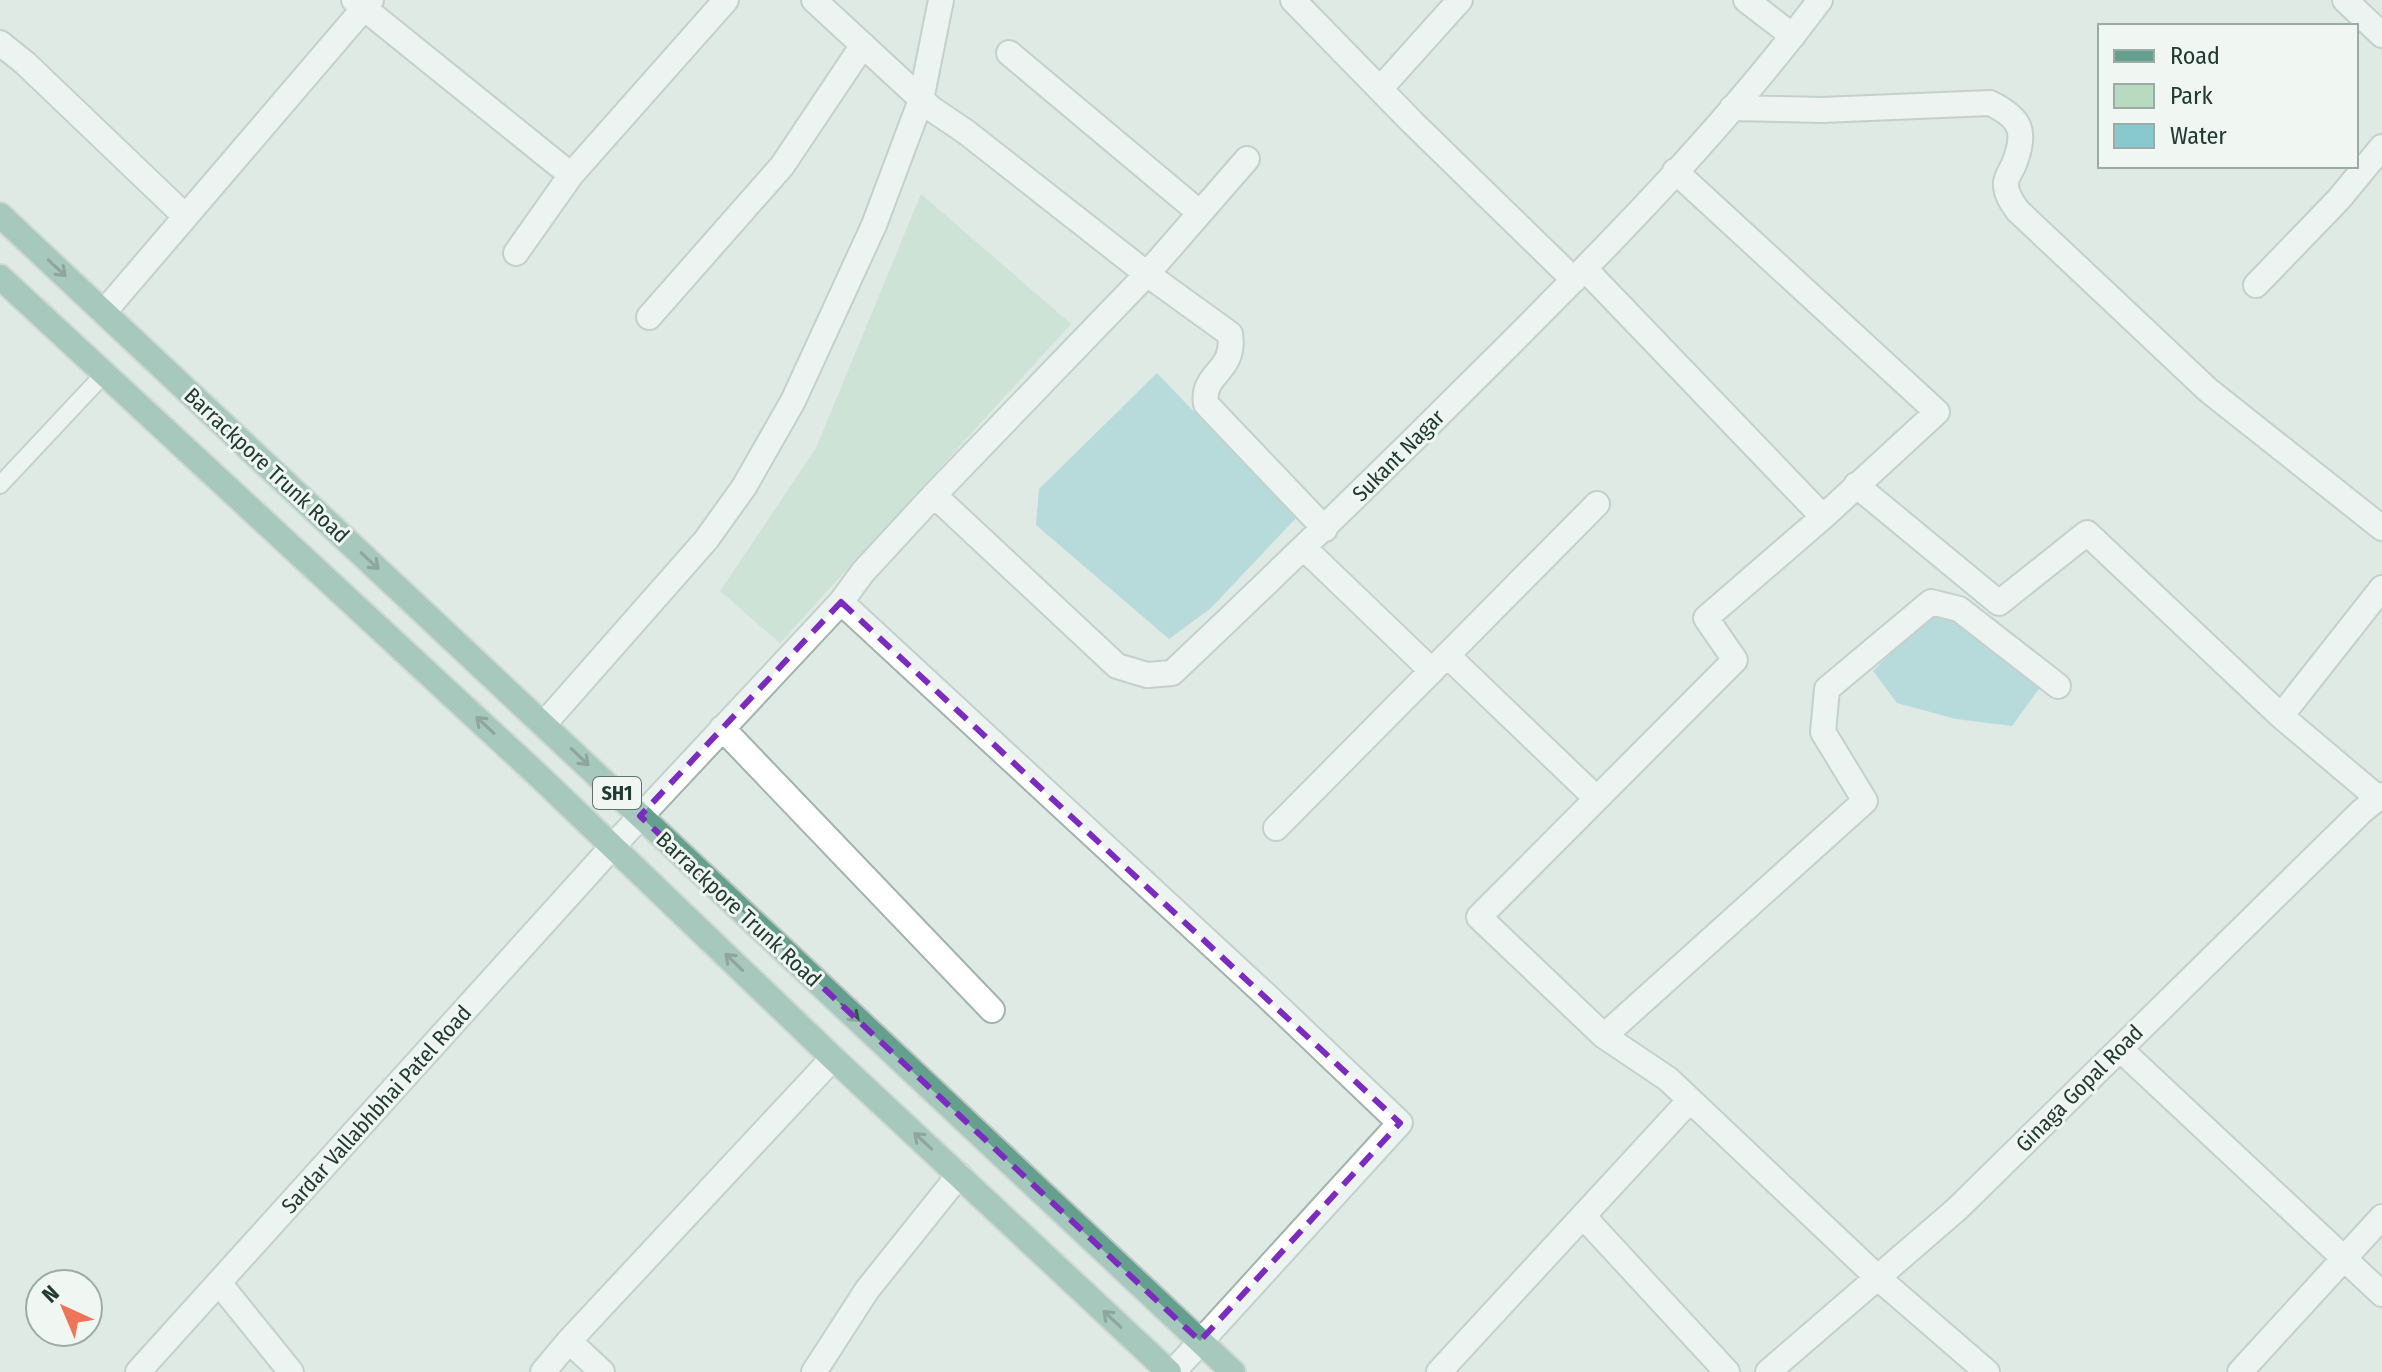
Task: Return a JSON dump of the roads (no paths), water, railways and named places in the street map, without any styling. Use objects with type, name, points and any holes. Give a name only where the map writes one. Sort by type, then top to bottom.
[{"type":"main road","name":"Barrackpore Trunk Road","points":[[0,215],[1233,1372]]},
{"type":"main road","name":"Barrackpore Trunk Road","points":[[0,277],[613,846],[833,1058],[1171,1372]]},
{"type":"street","points":[[516,253],[571,175],[726,0]]},
{"type":"street","points":[[814,0],[921,100],[1230,334],[1232,350],[1228,362],[1209,383],[1205,394],[1206,404],[1325,529]]},
{"type":"street","points":[[544,724],[706,540],[744,487],[793,401],[874,225],[921,100],[941,0]]},
{"type":"street","points":[[1293,0],[1380,89],[1580,275],[1823,517]]},
{"type":"street","points":[[1380,89],[1460,0]]},
{"type":"street","points":[[1746,0],[1793,36]]},
{"type":"street","name":"Sukant Nagar","points":[[934,495],[1117,666],[1147,675],[1172,673],[1325,529],[1580,275],[1732,108],[1820,0]]},
{"type":"street","points":[[2345,0],[2382,35]]},
{"type":"street","points":[[104,312],[363,3],[571,175]]},
{"type":"street","points":[[0,43],[25,63],[185,216]]},
{"type":"street","points":[[649,317],[782,166],[863,45]]},
{"type":"street","points":[[1009,53],[1200,213]]},
{"type":"street","points":[[1732,108],[1822,110],[1990,103],[2010,113],[2020,128],[2021,147],[2006,182],[2010,200],[2018,211],[2208,390],[2382,528]]},
{"type":"street","points":[[2256,285],[2339,199],[2382,147]]},
{"type":"street","name":"Sardar Vallabhbhai Patel Road","points":[[138,1372],[640,816],[841,602],[863,572],[1147,274],[1247,159]]},
{"type":"street","points":[[1675,171],[1937,412],[1823,517],[1706,618],[1735,660],[1479,917],[1604,1036],[1668,1079],[1877,1277],[1987,1372]]},
{"type":"street","points":[[1856,485],[1999,603],[2087,533],[2281,716],[2380,796]]},
{"type":"street","points":[[1276,828],[1597,504]]},
{"type":"street","points":[[1304,548],[1596,798]]},
{"type":"street","points":[[2281,716],[2382,588]]},
{"type":"street","points":[[841,602],[1400,1123],[1171,1372]]},
{"type":"street","points":[[1604,1036],[1865,801],[1823,732],[1827,689],[1931,602],[1959,609],[2058,686]]},
{"type":"street","points":[[722,728],[992,1010]]},
{"type":"street","name":"Ginaga Gopal Road","points":[[1768,1372],[1957,1209],[2380,796]]},
{"type":"street","points":[[2120,1049],[2382,1294]]},
{"type":"street","points":[[543,1372],[833,1058]]},
{"type":"street","points":[[1439,1372],[1690,1100]]},
{"type":"street","points":[[814,1372],[867,1290],[959,1175]]},
{"type":"street","points":[[1583,1216],[1727,1372]]},
{"type":"street","points":[[2240,1372],[2382,1217]]},
{"type":"street","points":[[219,1283],[291,1372]]},
{"type":"street","points":[[569,1341],[602,1372]]},
{"type":"lane","points":[[0,485],[105,373]]},
{"type":"water","points":[[1157,373],[1296,518],[1211,608],[1169,639],[1036,525],[1039,489]]},
{"type":"water","points":[[1930,614],[1959,624],[2041,686],[2012,726],[1956,719],[1897,703],[1873,671]]}]
